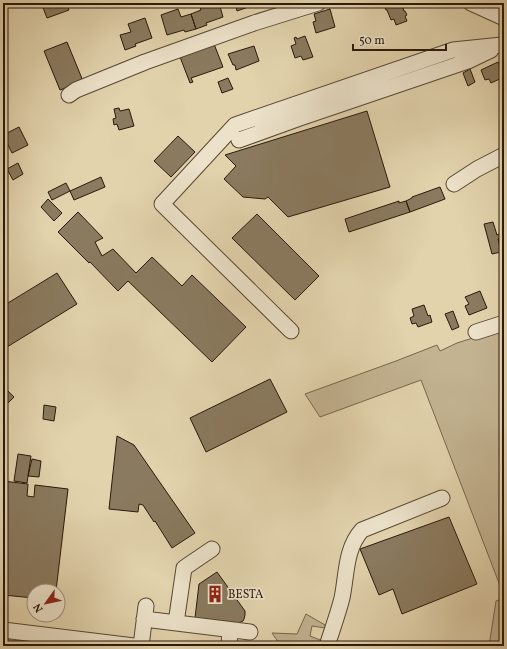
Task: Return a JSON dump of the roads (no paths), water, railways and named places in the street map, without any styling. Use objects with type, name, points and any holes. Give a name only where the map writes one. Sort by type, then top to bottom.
[{"type":"street","points":[[69,95],[76,90],[145,62],[254,23],[318,3]]},
{"type":"street","points":[[470,3],[504,18]]},
{"type":"street","points":[[239,140],[468,61],[503,43]]},
{"type":"street","points":[[290,331],[162,204],[235,125],[452,50],[503,43]]},
{"type":"street","points":[[454,184],[477,169],[504,155]]},
{"type":"street","points":[[476,332],[504,323]]},
{"type":"street","points":[[328,646],[342,596],[352,544],[357,535],[362,530],[442,498]]},
{"type":"street","points":[[176,623],[184,568],[212,549]]},
{"type":"street","points":[[141,646],[145,613],[176,623],[250,632]]},
{"type":"street","points":[[3,630],[134,646]]},
{"type":"street","points":[[229,646],[230,630]]},
{"type":"place","name":"BESTA","points":[[215,594]]}]
